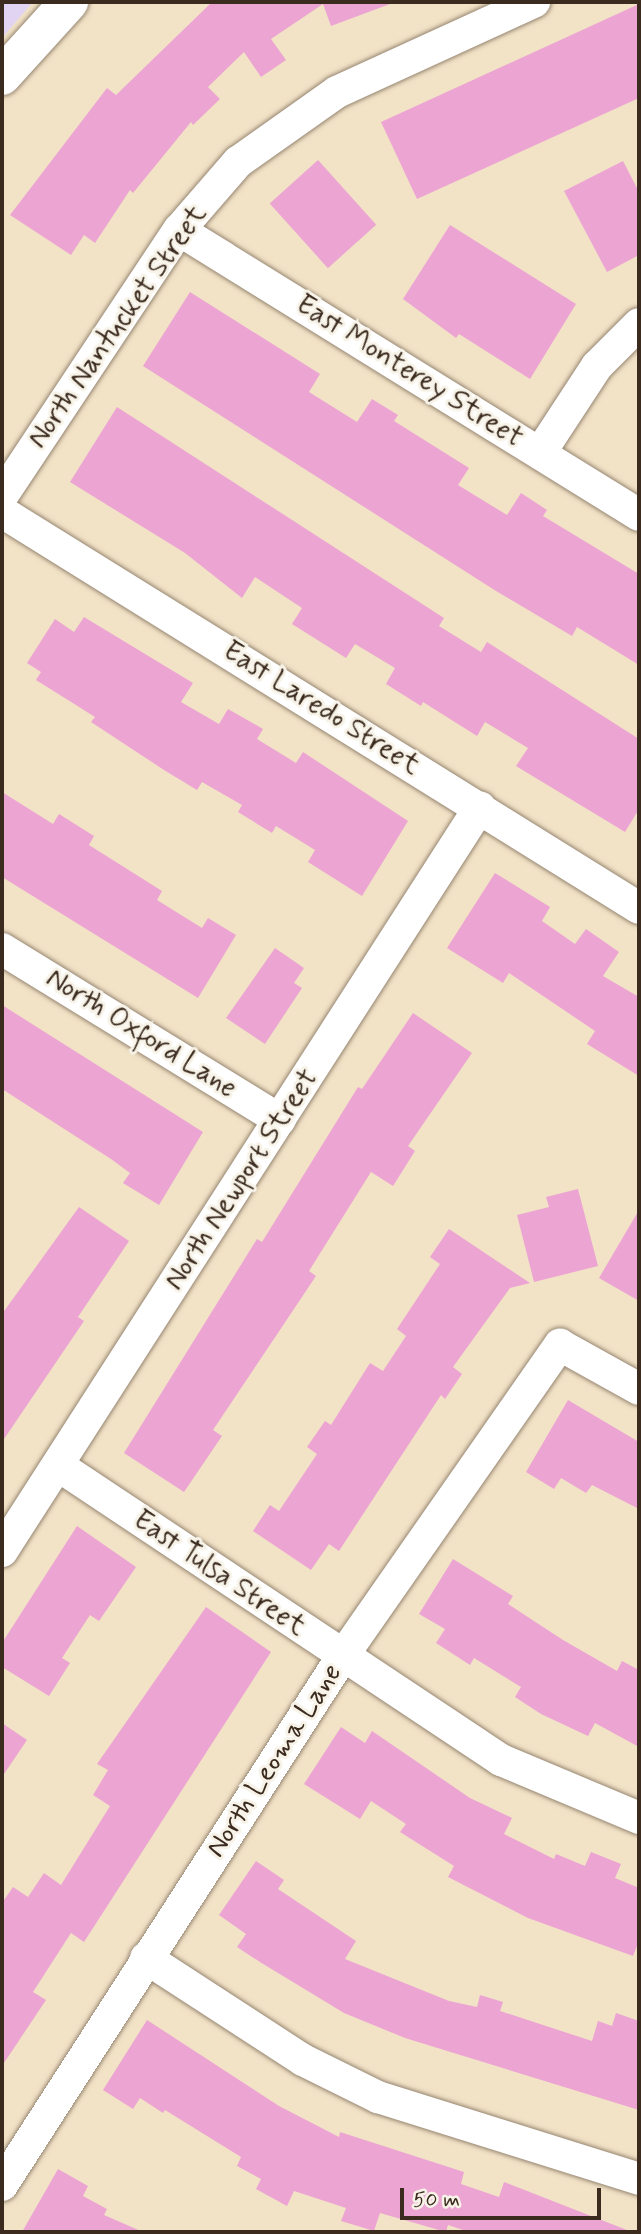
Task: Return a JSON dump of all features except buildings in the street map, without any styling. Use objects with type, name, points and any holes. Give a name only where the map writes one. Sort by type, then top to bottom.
[{"type":"street","points":[[2,76],[69,2]]},
{"type":"street","name":"North Nantucket Street","points":[[2,496],[179,230],[238,162],[337,92],[534,2]]},
{"type":"street","name":"East Monterey Street","points":[[179,230],[639,515]]},
{"type":"street","points":[[540,453],[597,366],[639,324]]},
{"type":"street","name":"East Laredo Street","points":[[2,512],[639,908]]},
{"type":"street","name":"North Newport Street","points":[[2,1551],[480,807]]},
{"type":"street","name":"North Oxford Lane","points":[[2,949],[280,1120]]},
{"type":"street","name":"North Leoma Lane","points":[[2,2185],[342,1657],[560,1345],[639,1389]]},
{"type":"street","name":"East Tulsa Street","points":[[59,1466],[342,1657],[501,1760],[639,1818]]},
{"type":"street","points":[[146,1958],[303,2060],[378,2097],[639,2179]]},
{"type":"shaded area","points":[[2,2],[33,2],[2,38]]}]
